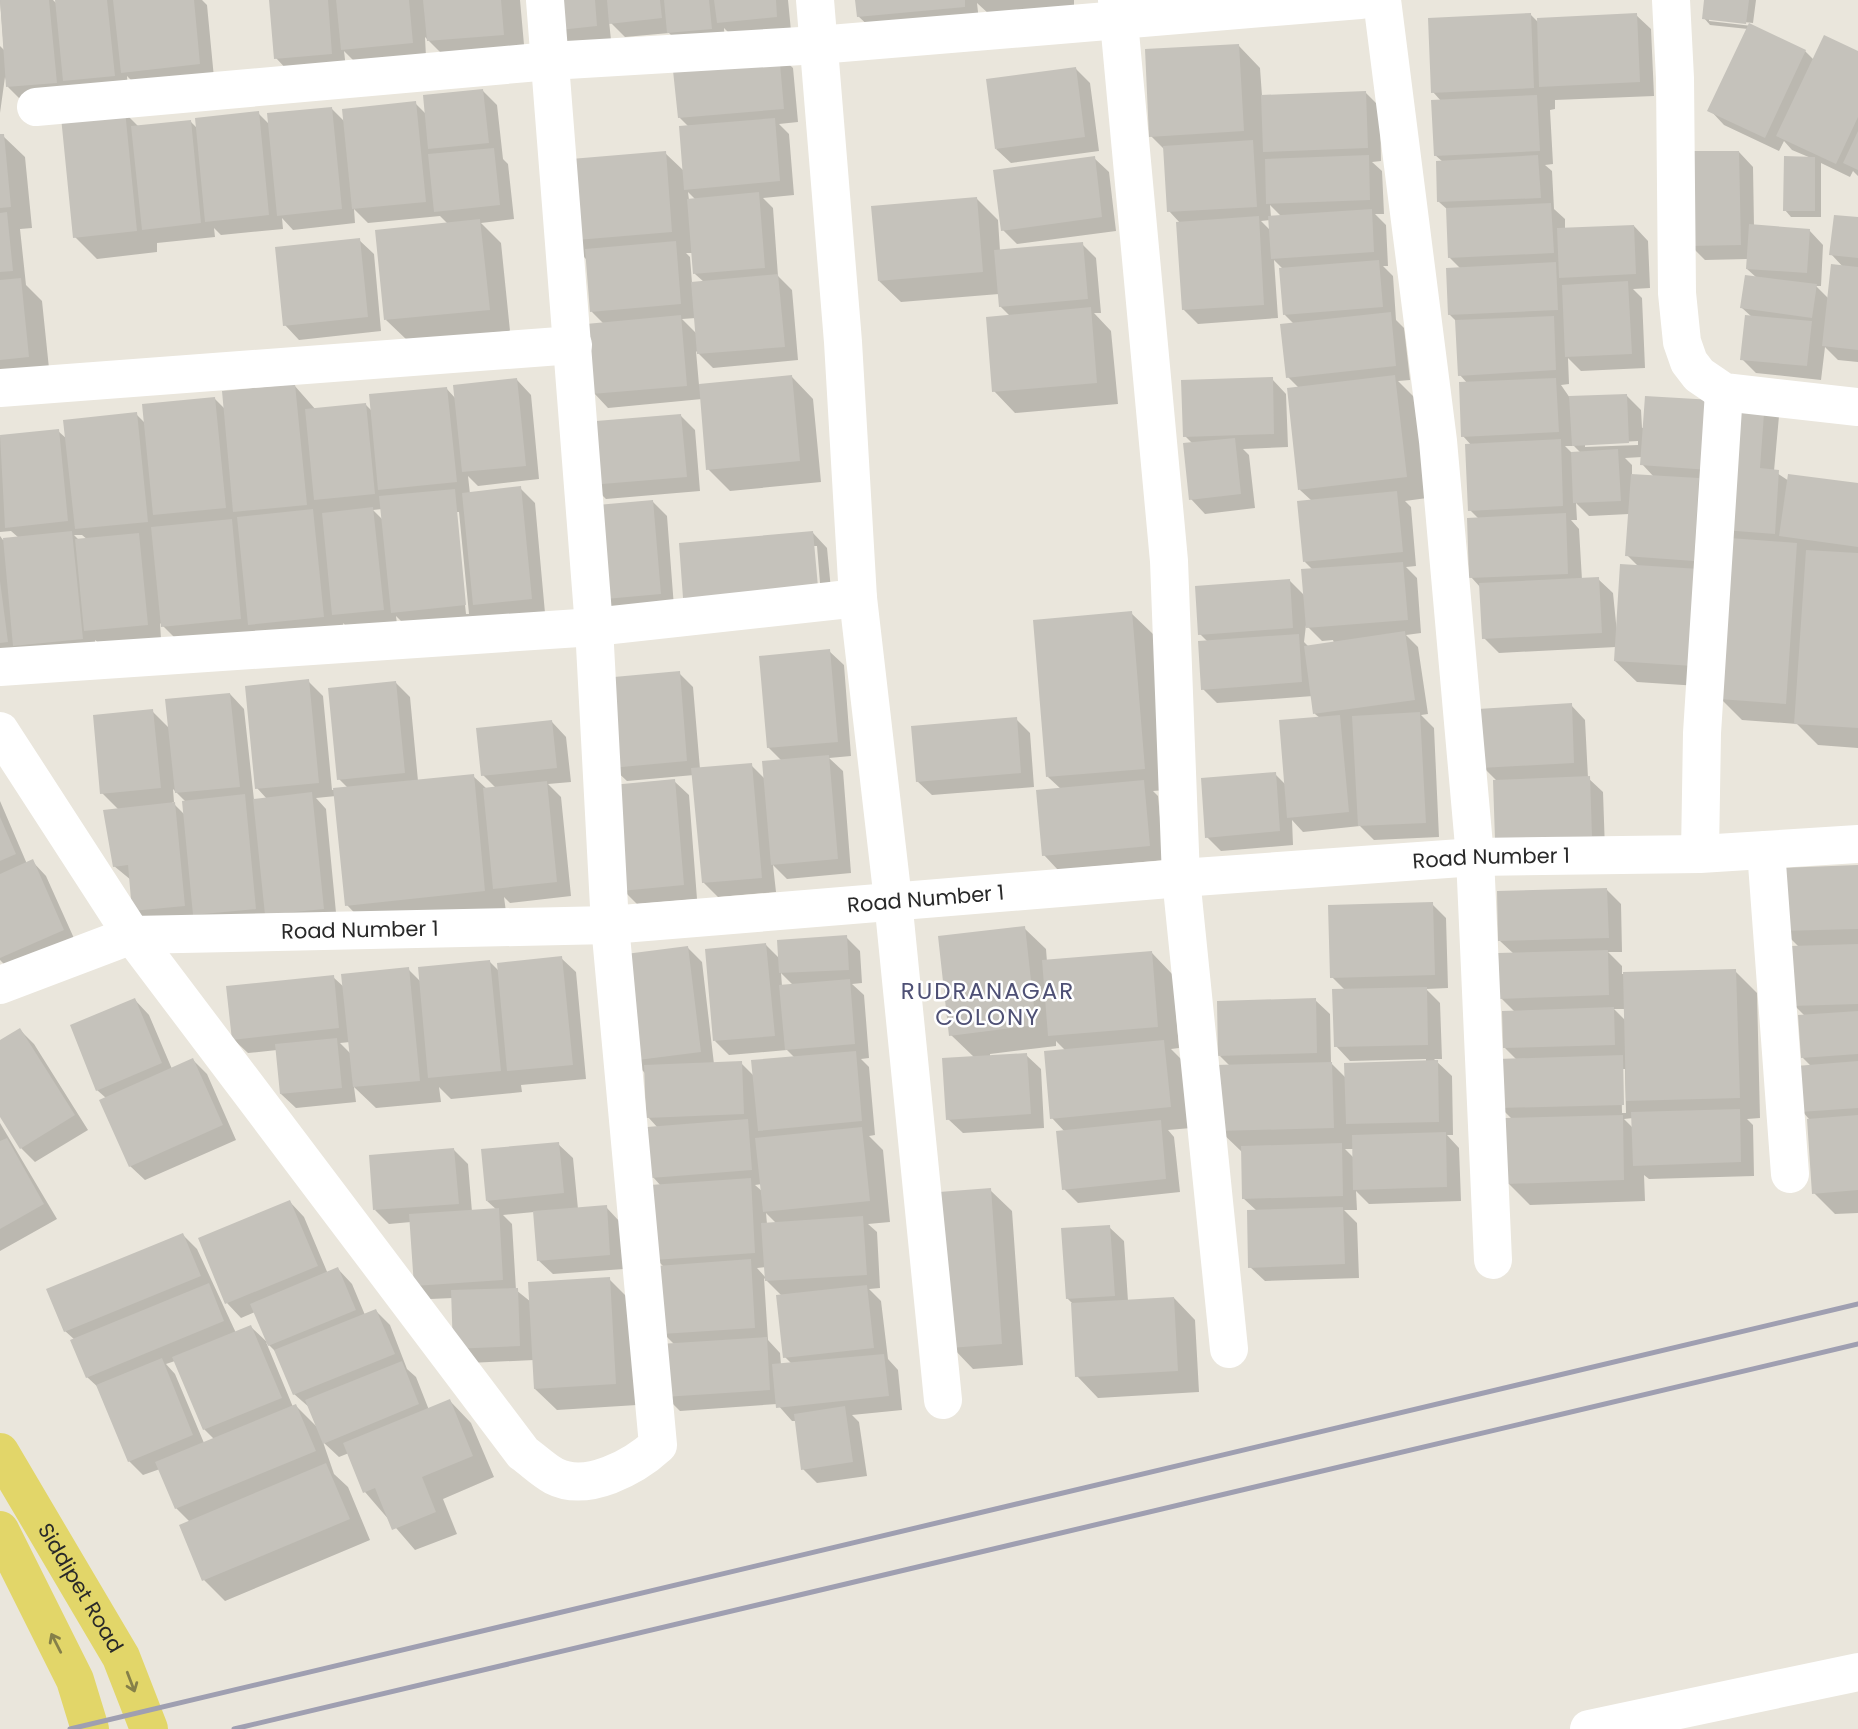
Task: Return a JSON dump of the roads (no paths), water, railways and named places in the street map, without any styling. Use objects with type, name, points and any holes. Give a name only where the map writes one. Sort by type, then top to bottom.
[{"type":"main road","name":"Siddipet Road","points":[[0,1452],[121,1657],[149,1729]]},
{"type":"main road","name":"Siddipet Road","points":[[0,1530],[75,1679],[90,1729]]},
{"type":"street","points":[[0,732],[132,935],[523,1453],[555,1477],[585,1480],[615,1474],[640,1461],[658,1446],[610,925],[594,627],[545,0]]},
{"type":"street","points":[[815,0],[842,342],[858,598],[893,900],[943,1400]]},
{"type":"street","points":[[36,107],[550,61],[818,45],[1118,9],[1360,0]]},
{"type":"street","points":[[1382,0],[1438,441],[1475,858],[1493,1260]]},
{"type":"street","points":[[1671,0],[1675,78],[1678,293],[1682,342],[1689,362],[1699,375],[1724,392],[1858,407]]},
{"type":"street","points":[[1118,9],[1169,561],[1181,878],[1228,1349]]},
{"type":"street","points":[[0,388],[573,345]]},
{"type":"street","points":[[1700,853],[1702,733],[1724,392]]},
{"type":"street","points":[[0,667],[594,627],[858,598]]},
{"type":"street","name":"Road Number 1","points":[[0,985],[132,935],[610,925],[893,900],[1475,858],[1700,853],[1858,844]]},
{"type":"street","points":[[1766,850],[1790,1174]]},
{"type":"street","points":[[1589,1729],[1858,1672]]},
{"type":"railway","points":[[70,1729],[1858,1304]]},
{"type":"railway","points":[[234,1729],[1858,1344]]},
{"type":"district","name":"RUDRANAGAR COLONY","points":[[988,1004]]}]
